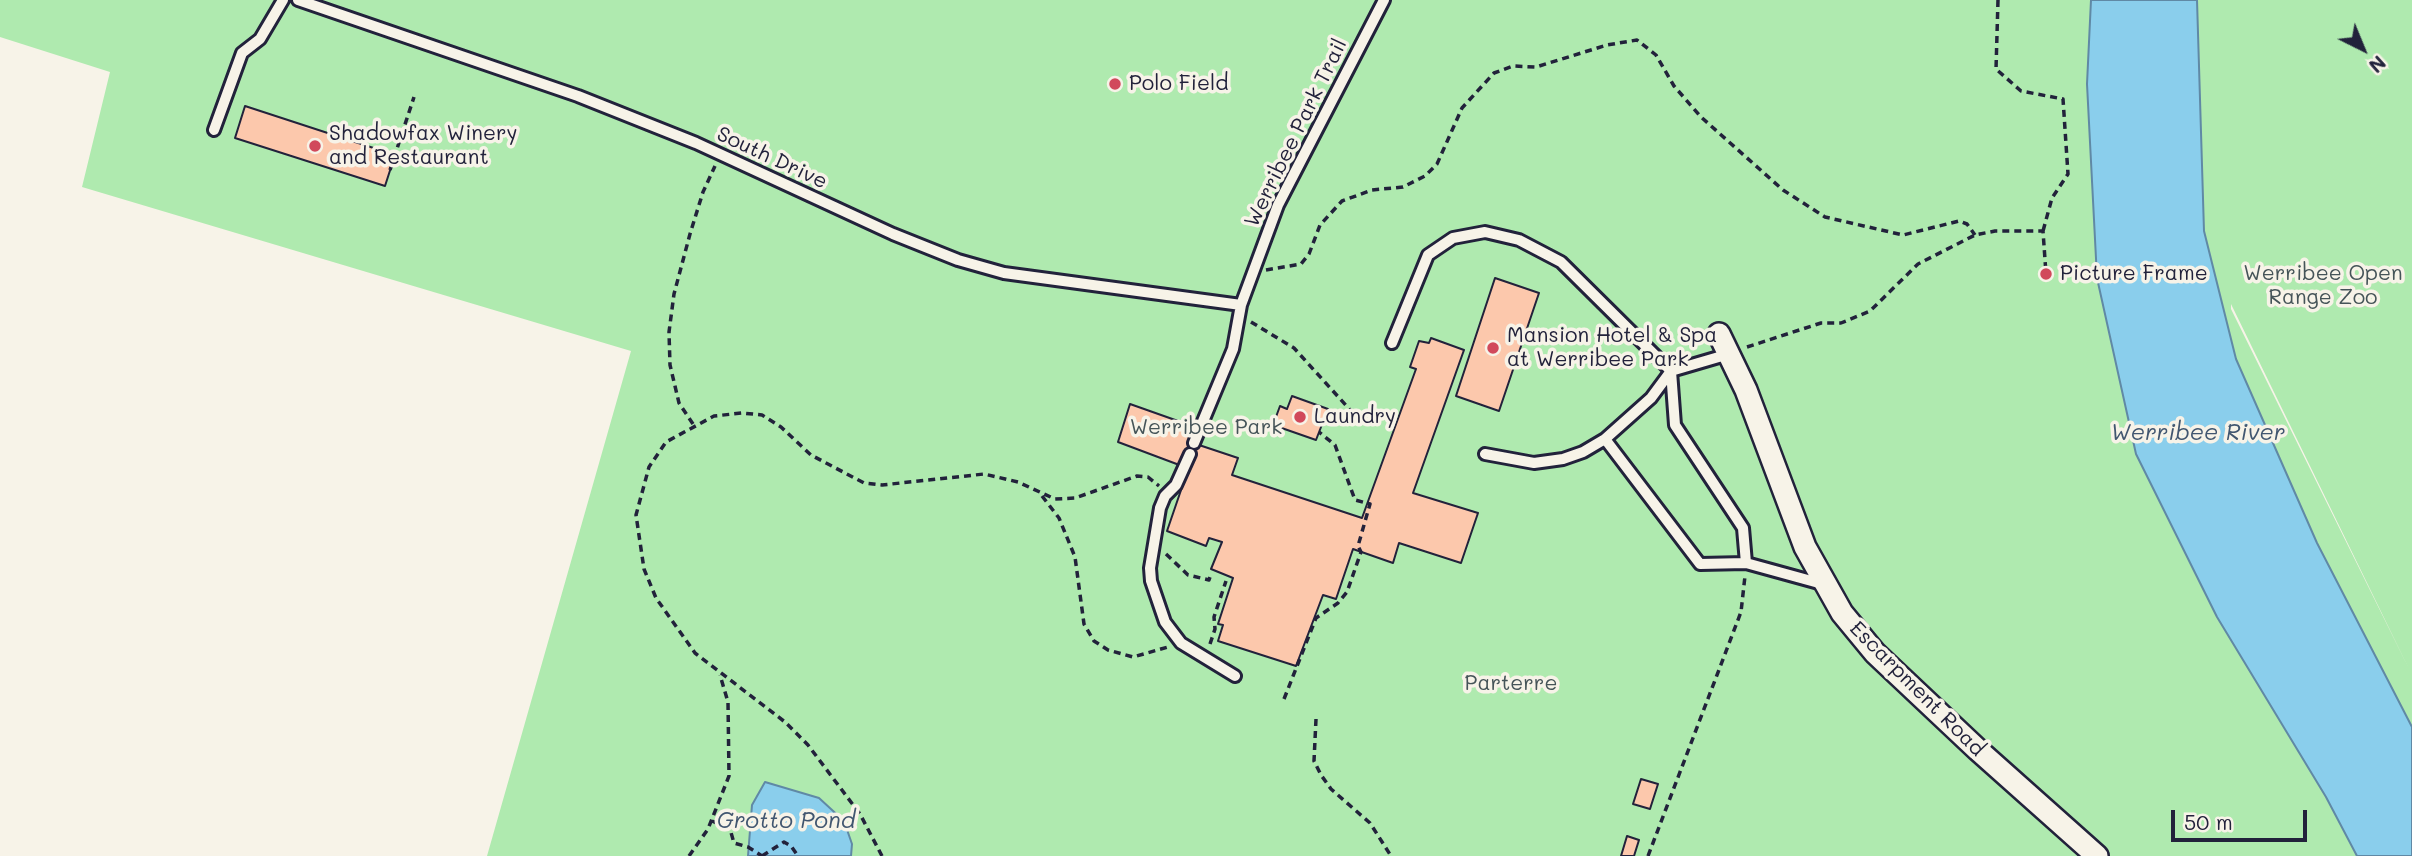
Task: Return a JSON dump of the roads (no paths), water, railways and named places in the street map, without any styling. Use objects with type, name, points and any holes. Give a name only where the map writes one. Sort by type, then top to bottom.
[{"type":"street","name":"Escarpment Road","points":[[1719,334],[1746,390],[1805,547],[1842,613],[1875,653],[1978,750],[2077,849],[2097,856]]},
{"type":"lane","points":[[214,130],[242,53],[260,39],[283,0]]},
{"type":"lane","name":"South Drive","points":[[298,0],[578,96],[719,155],[892,234],[958,260],[1004,272],[1241,305]]},
{"type":"lane","name":"Werribee Park Trail","points":[[1235,676],[1181,643],[1161,613],[1151,581],[1155,530],[1165,496],[1176,485],[1233,349],[1241,305],[1278,205],[1384,0]]},
{"type":"lane","points":[[1392,343],[1428,255],[1453,238],[1485,232],[1519,240],[1561,262],[1671,370],[1675,425],[1743,528],[1746,563]]},
{"type":"lane","points":[[1485,454],[1534,463],[1563,459],[1605,439],[1651,398],[1671,370],[1729,354]]},
{"type":"lane","points":[[1605,439],[1700,564],[1746,563],[1826,585]]},
{"type":"water","name":"Werribee River","points":[[2091,0],[2197,0],[2204,231],[2236,359],[2317,543],[2412,727],[2412,856],[2357,856],[2326,797],[2217,617],[2136,454],[2097,278],[2087,84]]},
{"type":"water","name":"Grotto Pond","points":[[765,782],[819,798],[844,821],[852,844],[851,856],[748,856],[752,805]]},
{"type":"place","name":"Polo Field","points":[[1115,84]]},
{"type":"place","name":"Shadowfax Winery and Restaurant","points":[[315,146]]},
{"type":"place","name":"Picture Frame","points":[[2046,274]]},
{"type":"place","name":"Mansion Hotel & Spa at Werribee Park","points":[[1493,348]]},
{"type":"place","name":"Laundry","points":[[1300,417]]},
{"type":"park label","name":"Werribee Open Range Zoo","points":[[2323,286]]},
{"type":"park label","name":"Werribee Park","points":[[1206,428]]},
{"type":"park label","name":"Parterre","points":[[1511,684]]}]
